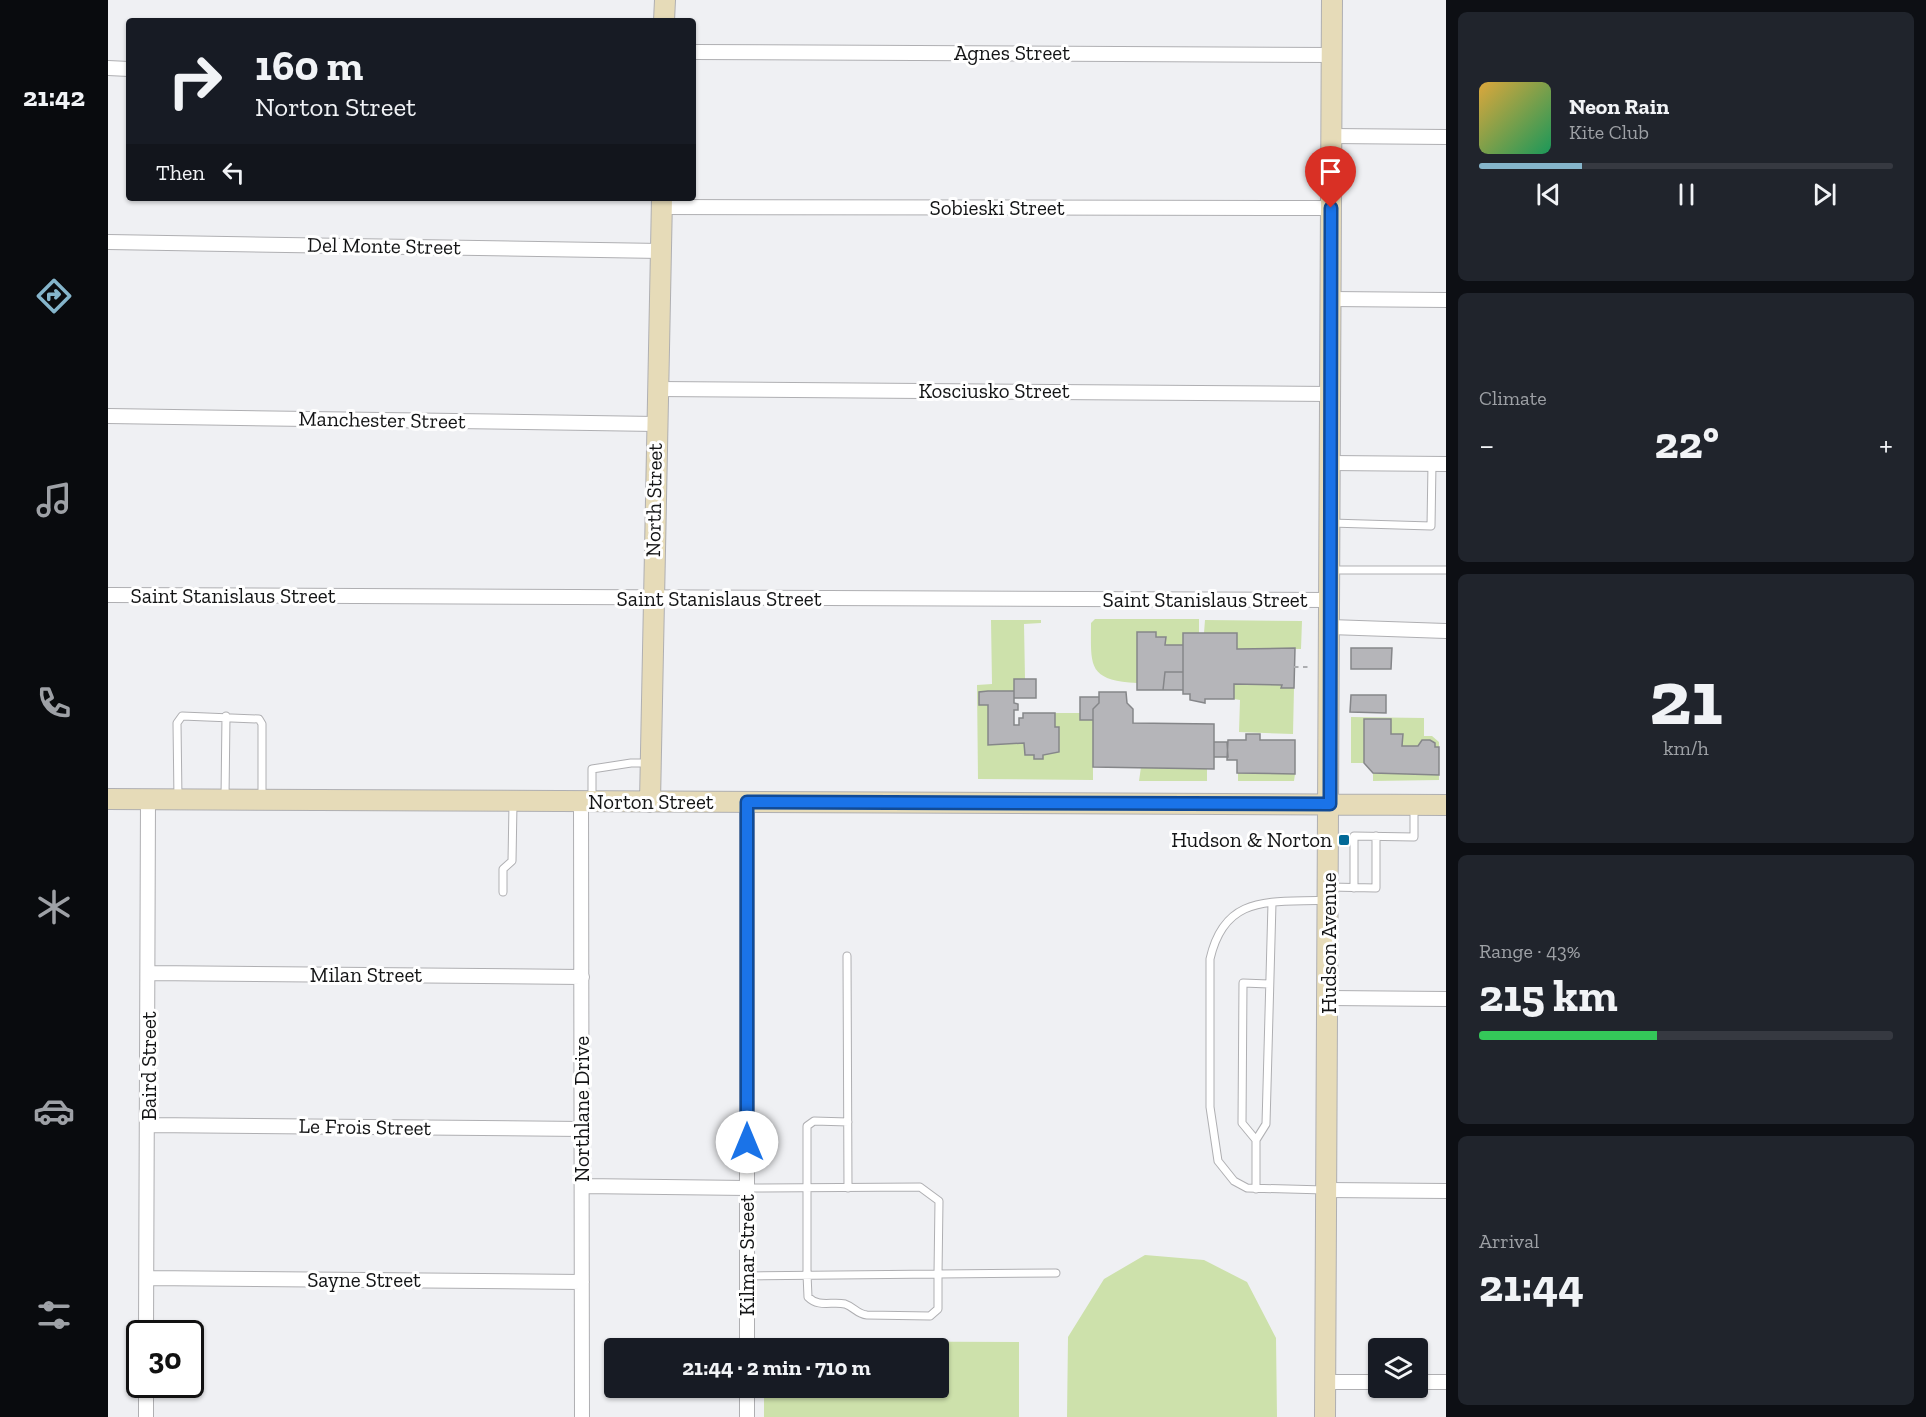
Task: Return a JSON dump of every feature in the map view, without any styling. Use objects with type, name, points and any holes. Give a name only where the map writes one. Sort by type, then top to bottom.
[{"type":"main road","points":[[664,0],[664,18]]},
{"type":"main road","name":"Hudson Avenue","points":[[1325,1417],[1330,894],[1332,0]]},
{"type":"main road","name":"North Street","points":[[650,802],[652,599],[662,203]]},
{"type":"main road","name":"Norton Street","points":[[108,799],[1446,805]]},
{"type":"street","name":"Agnes Street","points":[[696,52],[1331,55]]},
{"type":"street","points":[[108,68],[126,69]]},
{"type":"street","points":[[1331,136],[1446,137]]},
{"type":"street","name":"Sobieski Street","points":[[662,203],[1331,208]]},
{"type":"street","name":"Del Monte Street","points":[[108,242],[661,251]]},
{"type":"street","points":[[1331,299],[1446,300]]},
{"type":"street","name":"Kosciusko Street","points":[[657,389],[1330,394]]},
{"type":"street","name":"Manchester Street","points":[[108,416],[656,424]]},
{"type":"street","points":[[1330,463],[1439,464]]},
{"type":"street","name":"Saint Stanislaus Street","points":[[108,595],[1330,600]]},
{"type":"street","points":[[1330,627],[1446,631]]},
{"type":"street","name":"Baird Street","points":[[146,1320],[148,800]]},
{"type":"street","name":"Northlane Drive","points":[[582,1417],[582,977],[587,802]]},
{"type":"street","name":"Kilmar Street","points":[[747,802],[747,1338]]},
{"type":"street","name":"Milan Street","points":[[149,974],[582,977]]},
{"type":"street","points":[[1329,998],[1446,999]]},
{"type":"street","name":"Le Frois Street","points":[[148,1125],[582,1129]]},
{"type":"street","points":[[582,1186],[747,1188]]},
{"type":"street","points":[[1327,1190],[1446,1191]]},
{"type":"street","name":"Sayne Street","points":[[147,1278],[582,1282]]},
{"type":"street","points":[[1326,1382],[1368,1382]]},
{"type":"street","points":[[1428,1382],[1446,1382]]},
{"type":"street","points":[[146,1398],[146,1417]]},
{"type":"street","points":[[747,1398],[747,1417]]},
{"type":"lane","points":[[1330,523],[1431,526],[1439,464]]},
{"type":"lane","points":[[1330,570],[1446,570]]},
{"type":"lane","points":[[178,800],[178,720],[182,716],[226,716],[257,718],[261,721],[262,800]]},
{"type":"lane","points":[[225,800],[226,716]]},
{"type":"lane","points":[[587,802],[592,768],[631,763],[650,764]]},
{"type":"lane","points":[[502,892],[503,869],[512,861],[513,801]]},
{"type":"lane","points":[[1354,888],[1354,836],[1414,837],[1414,805]]},
{"type":"lane","points":[[1327,1190],[1247,1188],[1233,1181],[1218,1161],[1213,1140],[1210,1107],[1210,959],[1215,940],[1236,911],[1354,888],[1376,888],[1376,836]]},
{"type":"lane","points":[[1256,1189],[1256,1140],[1266,1124],[1272,903]]},
{"type":"lane","points":[[847,956],[848,1188]]},
{"type":"lane","points":[[1256,1140],[1242,1124],[1243,983],[1269,984]]},
{"type":"lane","points":[[747,1188],[807,1187],[920,1187],[939,1201],[938,1310],[930,1316],[859,1314],[845,1304],[814,1302],[808,1297],[807,1274],[807,1187],[807,1126],[814,1121],[848,1122]]},
{"type":"lane","points":[[747,1276],[1056,1273]]},
{"type":"path","points":[[1294,667],[1310,667]]},
{"type":"green space","points":[[1095,619],[1199,619],[1199,633],[1183,645],[1166,645],[1165,638],[1137,632],[1137,683],[1121,681],[1100,674],[1095,668],[1091,650],[1091,623]]},
{"type":"green space","points":[[991,620],[1041,620],[1041,623],[1024,624],[1025,679],[1014,679],[1014,691],[988,691],[979,705],[988,705],[988,744],[1024,743],[1025,754],[1034,755],[1034,759],[1043,759],[1043,755],[1059,752],[1059,727],[1055,727],[1055,713],[1080,713],[1093,720],[1093,780],[978,779],[977,685],[992,684]]},
{"type":"green space","points":[[1205,620],[1302,621],[1301,649],[1237,649],[1204,633]]},
{"type":"green space","points":[[1234,684],[1282,685],[1282,688],[1294,688],[1293,734],[1239,732],[1240,700],[1234,699]]},
{"type":"green space","points":[[1351,717],[1424,718],[1424,736],[1432,736],[1439,742],[1439,747],[1435,747],[1435,743],[1430,740],[1422,741],[1418,746],[1402,746],[1402,734],[1391,734],[1391,719],[1364,719],[1364,763],[1351,763]]},
{"type":"green space","points":[[1141,767],[1204,768],[1207,769],[1207,781],[1139,781]]},
{"type":"green space","points":[[1238,773],[1295,774],[1294,781],[1238,781]]},
{"type":"green space","points":[[1373,773],[1439,775],[1439,780],[1373,781]]},
{"type":"green space","points":[[1145,1255],[1204,1260],[1247,1282],[1276,1338],[1277,1417],[1067,1417],[1068,1337],[1104,1279]]},
{"type":"green space","points":[[949,1342],[1019,1342],[1019,1417],[764,1417],[764,1398],[949,1398]]},
{"type":"building","points":[[1137,632],[1156,632],[1156,637],[1166,637],[1165,645],[1183,645],[1183,672],[1165,672],[1163,690],[1137,690]]},
{"type":"building","points":[[1183,633],[1237,633],[1237,649],[1295,648],[1294,688],[1281,688],[1282,685],[1234,684],[1234,699],[1205,699],[1205,703],[1190,700],[1190,694],[1183,694]]},
{"type":"building","points":[[1351,648],[1392,648],[1391,669],[1351,669]]},
{"type":"building","points":[[1165,672],[1183,672],[1183,690],[1163,690]]},
{"type":"building","points":[[1014,679],[1036,679],[1036,698],[1014,698]]},
{"type":"building","points":[[1014,691],[1014,703],[1018,704],[1018,710],[1014,710],[1014,725],[1019,725],[1019,718],[1023,718],[1023,713],[1055,713],[1055,727],[1059,727],[1059,752],[1043,755],[1043,759],[1034,759],[1034,755],[1025,755],[1024,743],[988,745],[988,705],[979,705],[979,692]]},
{"type":"building","points":[[1099,692],[1126,692],[1127,703],[1133,709],[1133,723],[1214,724],[1214,769],[1093,767],[1093,709],[1099,703]]},
{"type":"building","points":[[1351,695],[1386,695],[1386,713],[1350,712]]},
{"type":"building","points":[[1080,697],[1099,697],[1099,703],[1093,709],[1093,720],[1080,720]]},
{"type":"building","points":[[1364,719],[1391,719],[1391,734],[1403,734],[1402,746],[1418,746],[1422,740],[1435,743],[1435,747],[1439,747],[1439,775],[1373,773],[1364,763]]},
{"type":"building","points":[[1246,734],[1260,734],[1260,740],[1295,740],[1295,774],[1237,773],[1237,760],[1227,760],[1228,740],[1246,740]]},
{"type":"building","points":[[1214,742],[1227,742],[1228,757],[1214,757]]},
{"type":"place","name":"Hudson & Norton","points":[[1344,840]]},
{"type":"route","points":[[747,1142],[747,802],[1330,804],[1331,208]]}]
